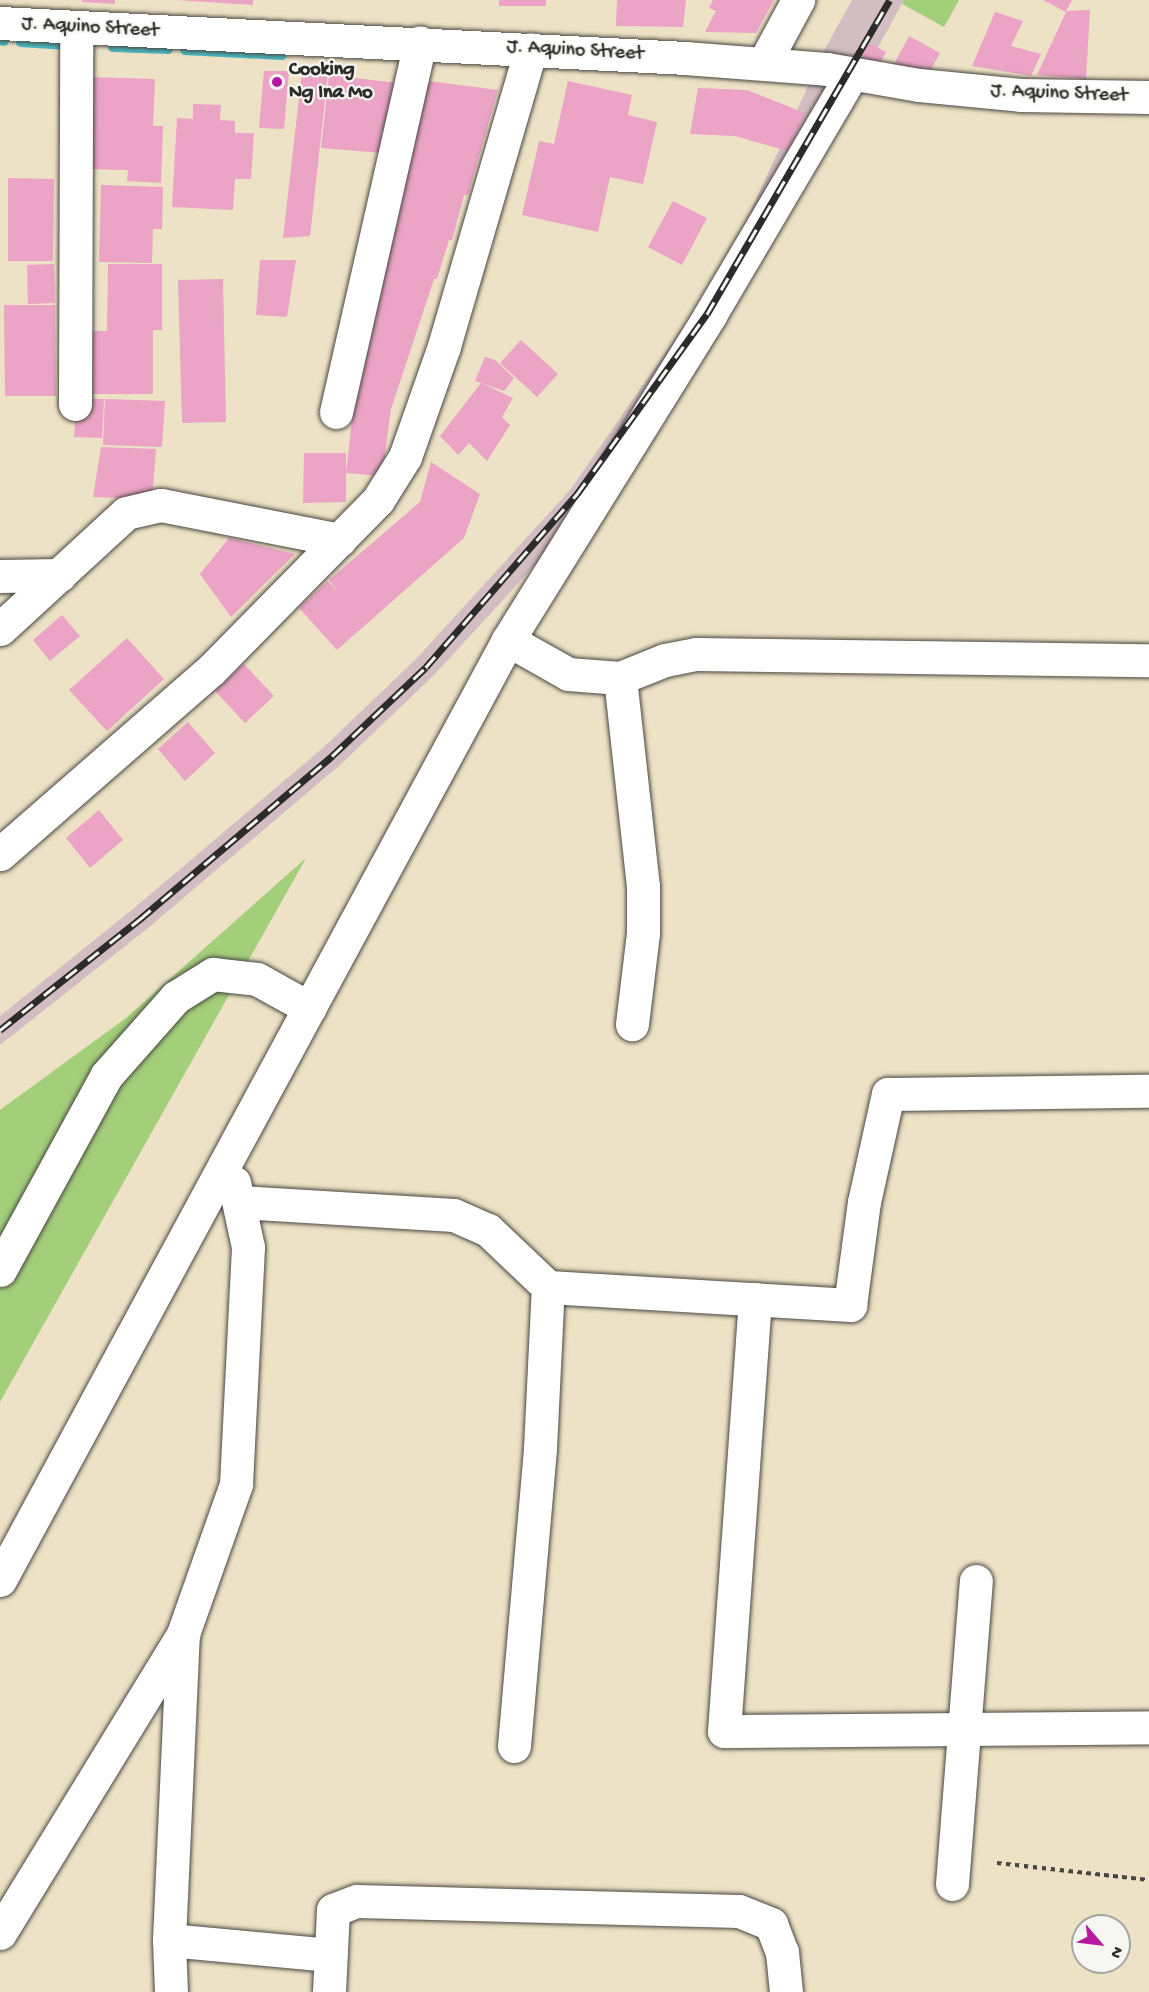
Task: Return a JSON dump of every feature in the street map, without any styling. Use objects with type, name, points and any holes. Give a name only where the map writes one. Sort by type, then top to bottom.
[{"type":"street","points":[[764,63],[798,0]]},
{"type":"street","name":"J. Aquino Street","points":[[0,23],[420,42],[764,63],[1021,95],[1149,97]]},
{"type":"street","points":[[75,404],[76,28]]},
{"type":"street","points":[[336,412],[420,42]]},
{"type":"street","points":[[0,854],[211,670],[378,500],[405,457],[448,335],[531,49]]},
{"type":"street","points":[[0,1580],[508,640],[710,315],[852,74]]},
{"type":"street","points":[[0,629],[126,513],[161,505],[340,540]]},
{"type":"street","points":[[0,576],[60,575]]},
{"type":"street","points":[[508,640],[568,674],[620,678],[665,660],[696,654],[1143,651]]},
{"type":"street","points":[[620,678],[643,886],[643,933],[632,1024]]},
{"type":"street","points":[[0,1270],[106,1076],[176,997],[213,974],[257,979],[309,1008]]},
{"type":"street","points":[[240,1202],[454,1215],[488,1230],[548,1287],[850,1305],[864,1202],[888,1094],[1149,1090]]},
{"type":"street","points":[[0,1933],[183,1634],[236,1484],[248,1247],[240,1202],[228,1158]]},
{"type":"street","points":[[514,1746],[540,1448],[548,1287]]},
{"type":"street","points":[[755,1299],[724,1731],[1149,1727]]},
{"type":"street","points":[[952,1884],[976,1581]]},
{"type":"street","points":[[171,1992],[170,1940],[183,1634]]},
{"type":"street","points":[[328,1992],[333,1910],[357,1900],[740,1911],[771,1924],[782,1952],[786,1992]]},
{"type":"street","points":[[170,1940],[330,1955]]},
{"type":"path","points":[[997,1863],[1149,1880]]},
{"type":"shaded area","points":[[852,0],[904,0],[866,69],[590,505],[434,675],[341,764],[148,928],[0,1045],[0,1016],[133,909],[324,747],[417,658],[570,490],[697,307],[746,221],[826,47]]},
{"type":"green space","points":[[904,0],[959,0],[944,27],[902,4]]},
{"type":"green space","points":[[306,858],[0,1402],[0,1110],[126,1018]]},
{"type":"building","points":[[82,0],[115,0],[115,4],[82,2]]},
{"type":"building","points":[[177,0],[253,0],[253,5]]},
{"type":"building","points":[[499,0],[546,0],[546,6],[499,6]]},
{"type":"building","points":[[617,0],[686,0],[683,27],[616,26]]},
{"type":"building","points":[[713,0],[774,0],[756,33],[705,32],[716,11],[709,8]]},
{"type":"building","points":[[1043,0],[1072,0],[1066,11],[1090,10],[1086,79],[1037,75],[1066,12]]},
{"type":"building","points":[[995,12],[1023,21],[1011,46],[1041,54],[1031,76],[972,66]]},
{"type":"building","points":[[909,36],[940,53],[929,73],[893,66]]},
{"type":"building","points":[[869,43],[886,52],[877,69],[859,60]]},
{"type":"building","points":[[264,71],[289,71],[284,129],[259,128]]},
{"type":"building","points":[[302,72],[328,73],[310,236],[283,238]]},
{"type":"building","points":[[329,75],[398,83],[383,153],[321,148]]},
{"type":"building","points":[[91,77],[155,79],[153,126],[163,126],[161,183],[127,181],[128,170],[87,169]]},
{"type":"building","points":[[428,81],[498,90],[468,195],[464,195],[452,240],[449,240],[437,279],[434,279],[391,409],[382,476],[346,473],[354,402]]},
{"type":"building","points":[[568,81],[632,95],[628,115],[657,122],[643,184],[610,177],[598,232],[522,215],[539,141],[554,144]]},
{"type":"building","points":[[698,88],[747,90],[805,113],[788,151],[735,136],[690,134]]},
{"type":"building","points":[[193,104],[221,105],[220,120],[235,121],[235,133],[254,133],[251,179],[235,179],[233,210],[172,207],[177,118],[193,119]]},
{"type":"building","points":[[8,178],[54,179],[53,261],[8,261]]},
{"type":"building","points":[[101,185],[163,187],[162,229],[153,229],[152,263],[99,262]]},
{"type":"building","points":[[673,201],[707,218],[682,265],[648,247]]},
{"type":"building","points":[[260,260],[296,260],[287,317],[256,315]]},
{"type":"building","points":[[54,264],[55,303],[28,304],[27,265]]},
{"type":"building","points":[[108,264],[162,264],[162,330],[153,330],[153,394],[87,394],[88,331],[107,331]]},
{"type":"building","points":[[223,279],[226,422],[182,423],[178,280]]},
{"type":"building","points":[[4,305],[55,305],[56,396],[5,396]]},
{"type":"building","points":[[521,340],[558,374],[537,397],[500,363]]},
{"type":"building","points":[[485,357],[495,360],[514,378],[504,391],[475,381]]},
{"type":"building","points":[[481,383],[513,398],[502,417],[510,425],[487,461],[469,443],[458,455],[440,436]]},
{"type":"building","points":[[86,399],[104,399],[102,438],[74,437],[76,406]]},
{"type":"building","points":[[105,399],[165,401],[162,447],[103,445]]},
{"type":"building","points":[[101,447],[156,449],[152,499],[93,497]]},
{"type":"building","points":[[304,453],[346,453],[346,502],[303,503]]},
{"type":"building","points":[[431,462],[480,494],[464,538],[337,650],[299,608],[328,581],[338,592],[329,580],[420,502]]},
{"type":"building","points":[[229,538],[295,554],[231,617],[200,574]]},
{"type":"building","points":[[62,615],[80,636],[50,661],[33,640]]},
{"type":"building","points":[[127,638],[164,679],[107,731],[69,690]]},
{"type":"building","points":[[244,664],[274,696],[245,723],[215,691]]},
{"type":"building","points":[[188,722],[215,753],[185,781],[158,749]]},
{"type":"building","points":[[99,810],[123,840],[90,868],[66,838]]},
{"type":"waterway","points":[[0,40],[4,41]]},
{"type":"waterway","points":[[21,42],[67,45]]},
{"type":"waterway","points":[[113,47],[168,49]]},
{"type":"waterway","points":[[185,50],[282,55]]},
{"type":"railway","points":[[0,1030],[140,919],[332,756],[426,667],[577,494],[707,314],[890,0]]},
{"type":"place","name":"Cooking Ng Ina Mo","points":[[277,82]]}]
